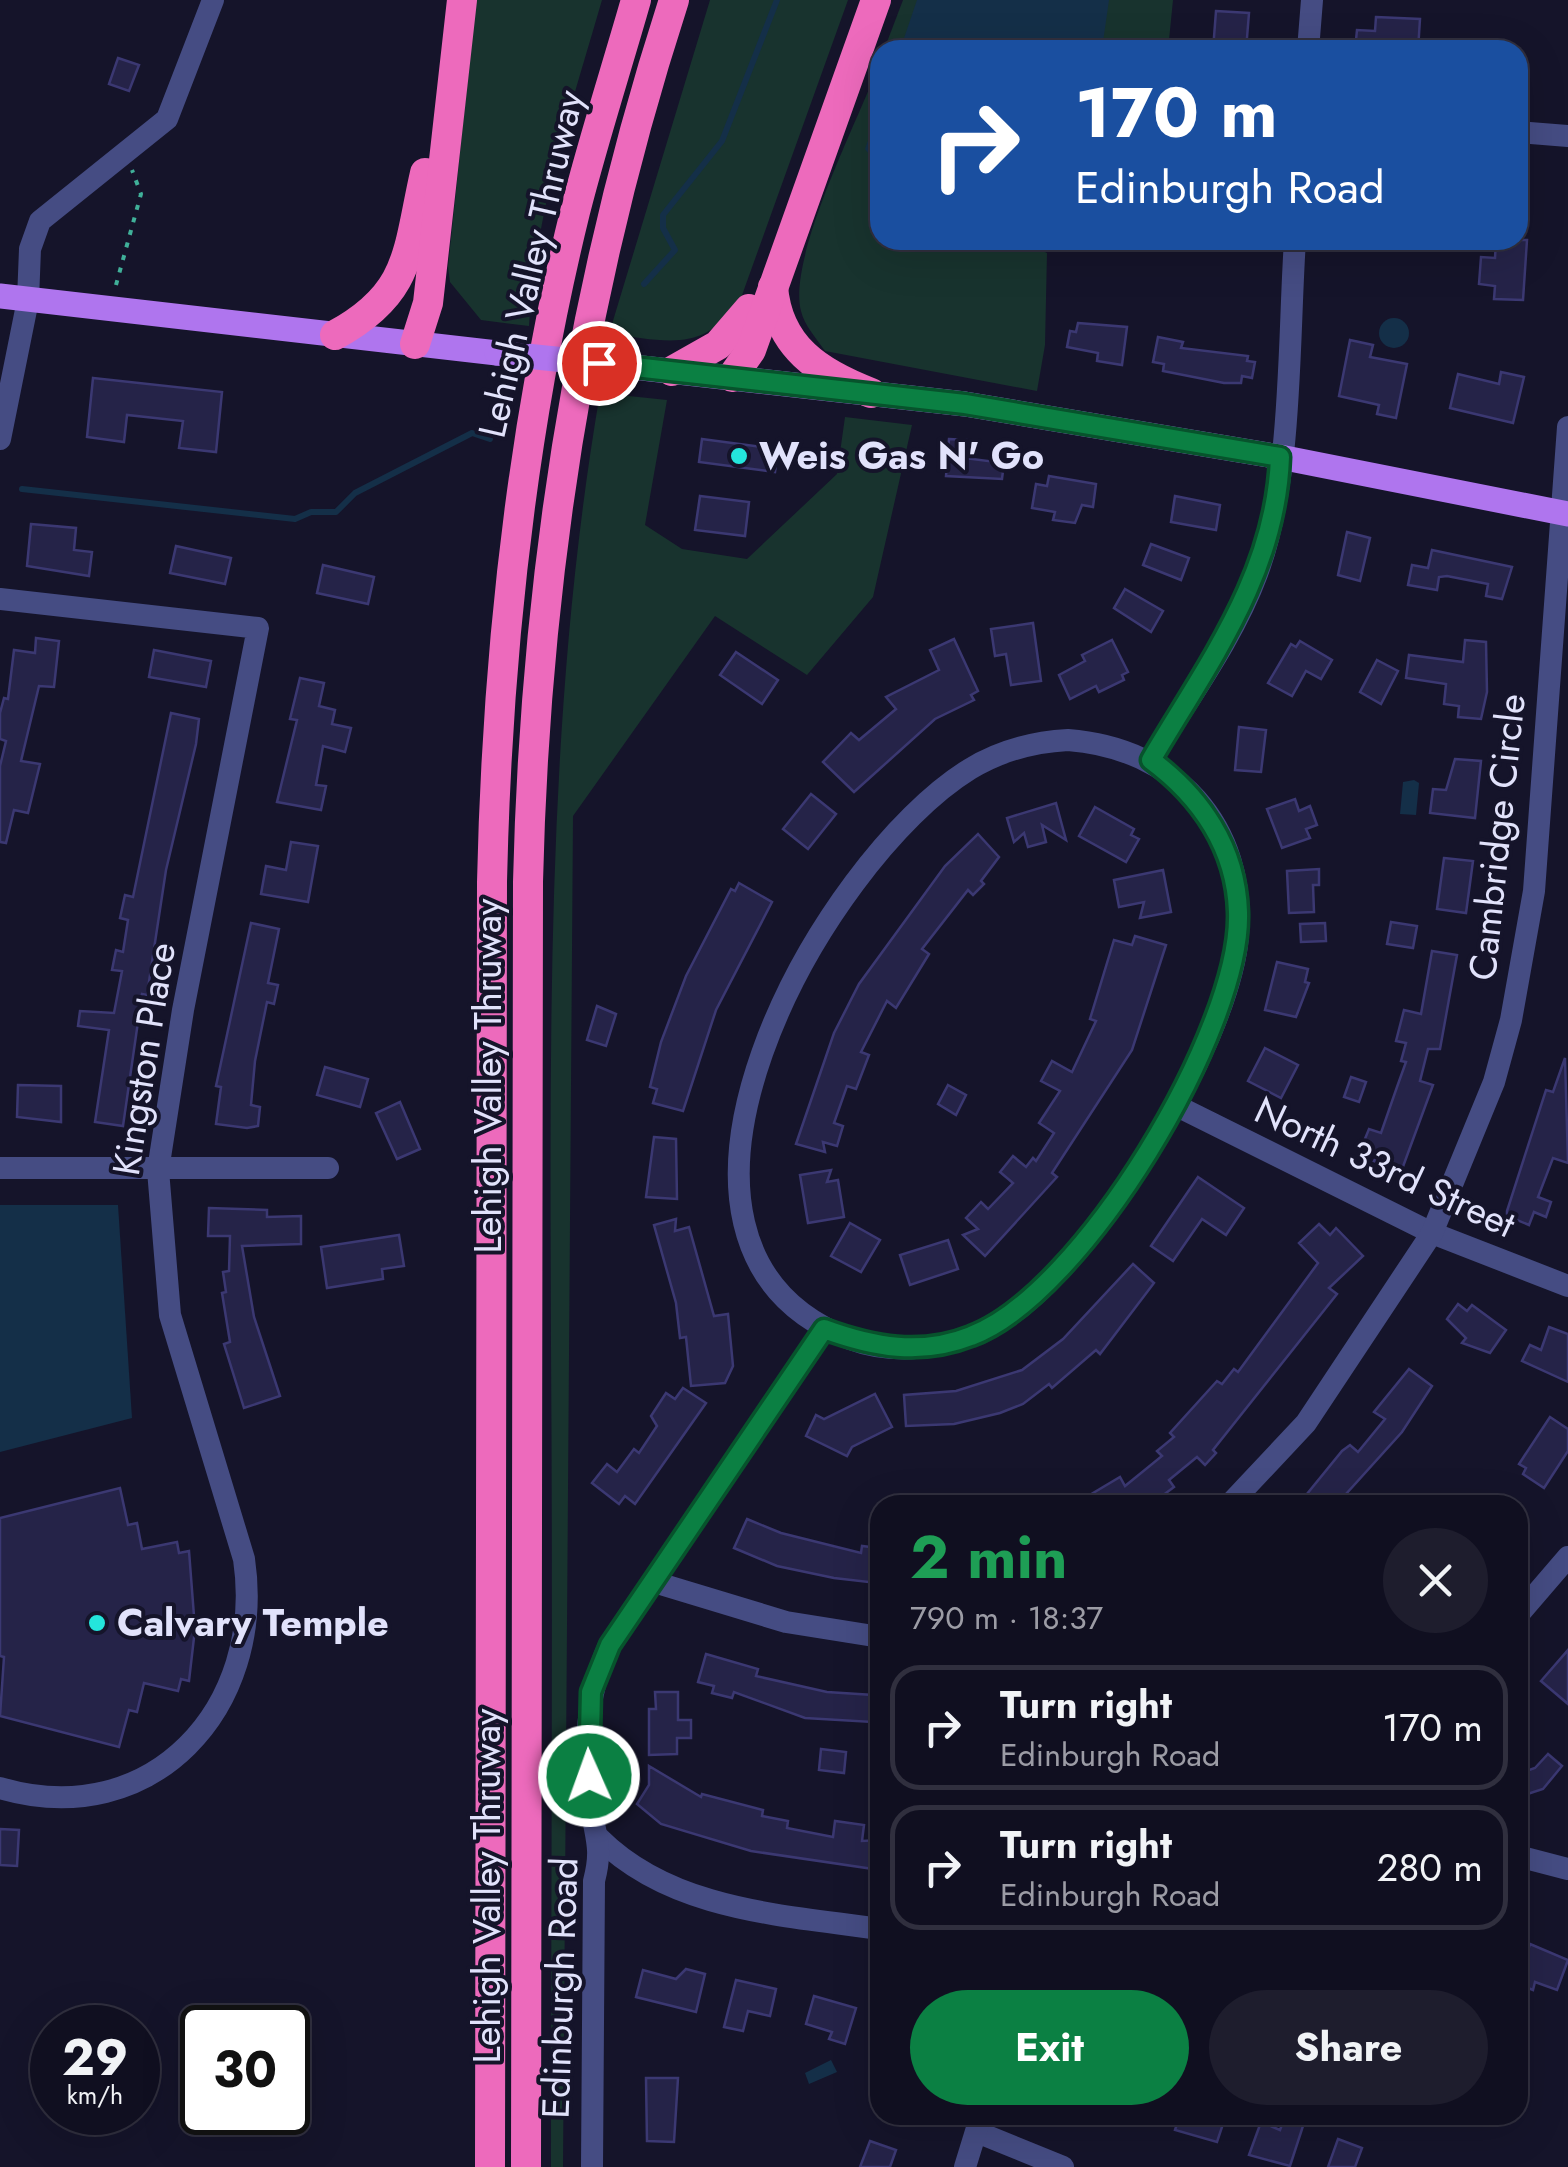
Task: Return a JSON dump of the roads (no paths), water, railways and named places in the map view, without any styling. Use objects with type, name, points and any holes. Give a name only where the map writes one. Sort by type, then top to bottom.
[{"type":"highway","points":[[415,344],[411,302],[445,0]]},
{"type":"highway","points":[[415,344],[428,304],[462,0]]},
{"type":"highway","points":[[576,210],[601,60],[620,0]]},
{"type":"highway","name":"Lehigh Valley Thruway","points":[[490,2167],[494,807],[503,658],[518,523],[576,210],[636,0]]},
{"type":"highway","name":"Lehigh Valley Thruway","points":[[526,2167],[528,882],[533,733],[546,584],[581,361],[611,218],[674,0]]},
{"type":"highway","points":[[732,377],[736,344],[860,0]]},
{"type":"highway","points":[[732,377],[750,350],[876,0]]},
{"type":"highway","points":[[334,335],[368,314],[400,282],[426,174]]},
{"type":"highway","points":[[773,287],[777,314],[797,350],[834,378],[872,393]]},
{"type":"highway","points":[[672,371],[718,345],[749,309]]},
{"type":"main road","points":[[0,296],[965,404],[1280,457],[1565,513]]},
{"type":"street","points":[[0,439],[28,300],[30,249],[40,222],[60,202],[123,159],[168,120],[212,0]]},
{"type":"street","points":[[1309,40],[1312,0]]},
{"type":"street","points":[[1528,133],[1568,136]]},
{"type":"street","points":[[1151,760],[1256,578],[1270,534],[1280,457],[1295,250]]},
{"type":"street","name":"Cambridge Circle","points":[[1238,1495],[1306,1422],[1432,1233],[1494,1082],[1525,956],[1534,892],[1565,513],[1568,426]]},
{"type":"street","name":"Kingston Place","points":[[0,599],[258,628],[183,1010],[158,1170],[170,1315],[244,1559],[248,1625],[235,1677],[207,1726],[171,1761],[114,1790],[50,1798],[0,1788]]},
{"type":"street","points":[[1068,740],[1099,742],[1151,760],[1195,798],[1213,824],[1234,879],[1238,911],[1228,978],[1175,1105],[1090,1233],[1016,1312],[971,1336],[910,1348],[859,1342],[824,1329],[799,1313],[760,1269],[743,1229],[736,1186],[738,1157],[762,1062],[816,943],[886,848],[969,770],[1020,747],[1068,740]]},
{"type":"street","name":"North 33rd Street","points":[[1175,1105],[1432,1233],[1568,1286]]},
{"type":"street","points":[[0,1168],[328,1168]]},
{"type":"street","name":"Edinburgh Road","points":[[592,2167],[594,1901],[599,1838],[590,1804],[587,1721],[591,1692],[610,1645],[824,1329]]},
{"type":"street","points":[[1528,1604],[1568,1557]]},
{"type":"street","points":[[654,1582],[786,1622],[870,1635]]},
{"type":"street","points":[[599,1838],[646,1873],[720,1904],[870,1927]]},
{"type":"street","points":[[1528,1859],[1568,1869]]},
{"type":"street","points":[[964,2167],[979,2125]]},
{"type":"street","points":[[981,2125],[1062,2167]]},
{"type":"water","points":[[917,0],[1109,0],[1103,40],[903,40]]},
{"type":"water","points":[[1394,318],[1404,323],[1409,333],[1404,343],[1394,348],[1384,343],[1379,333],[1384,323]]},
{"type":"water","points":[[1403,782],[1419,783],[1416,815],[1400,814]]},
{"type":"water","points":[[0,1205],[118,1205],[132,1418],[0,1452]]},
{"type":"water","points":[[831,2060],[837,2072],[809,2084],[805,2073]]},
{"type":"waterway","points":[[644,284],[675,250],[663,228],[663,215],[722,141],[777,0]]},
{"type":"waterway","points":[[22,489],[295,519],[311,512],[336,512],[355,493],[472,433],[490,439]]},
{"type":"place","name":"Weis Gas N' Go","points":[[739,456]]},
{"type":"place","name":"Calvary Temple","points":[[97,1623]]}]
